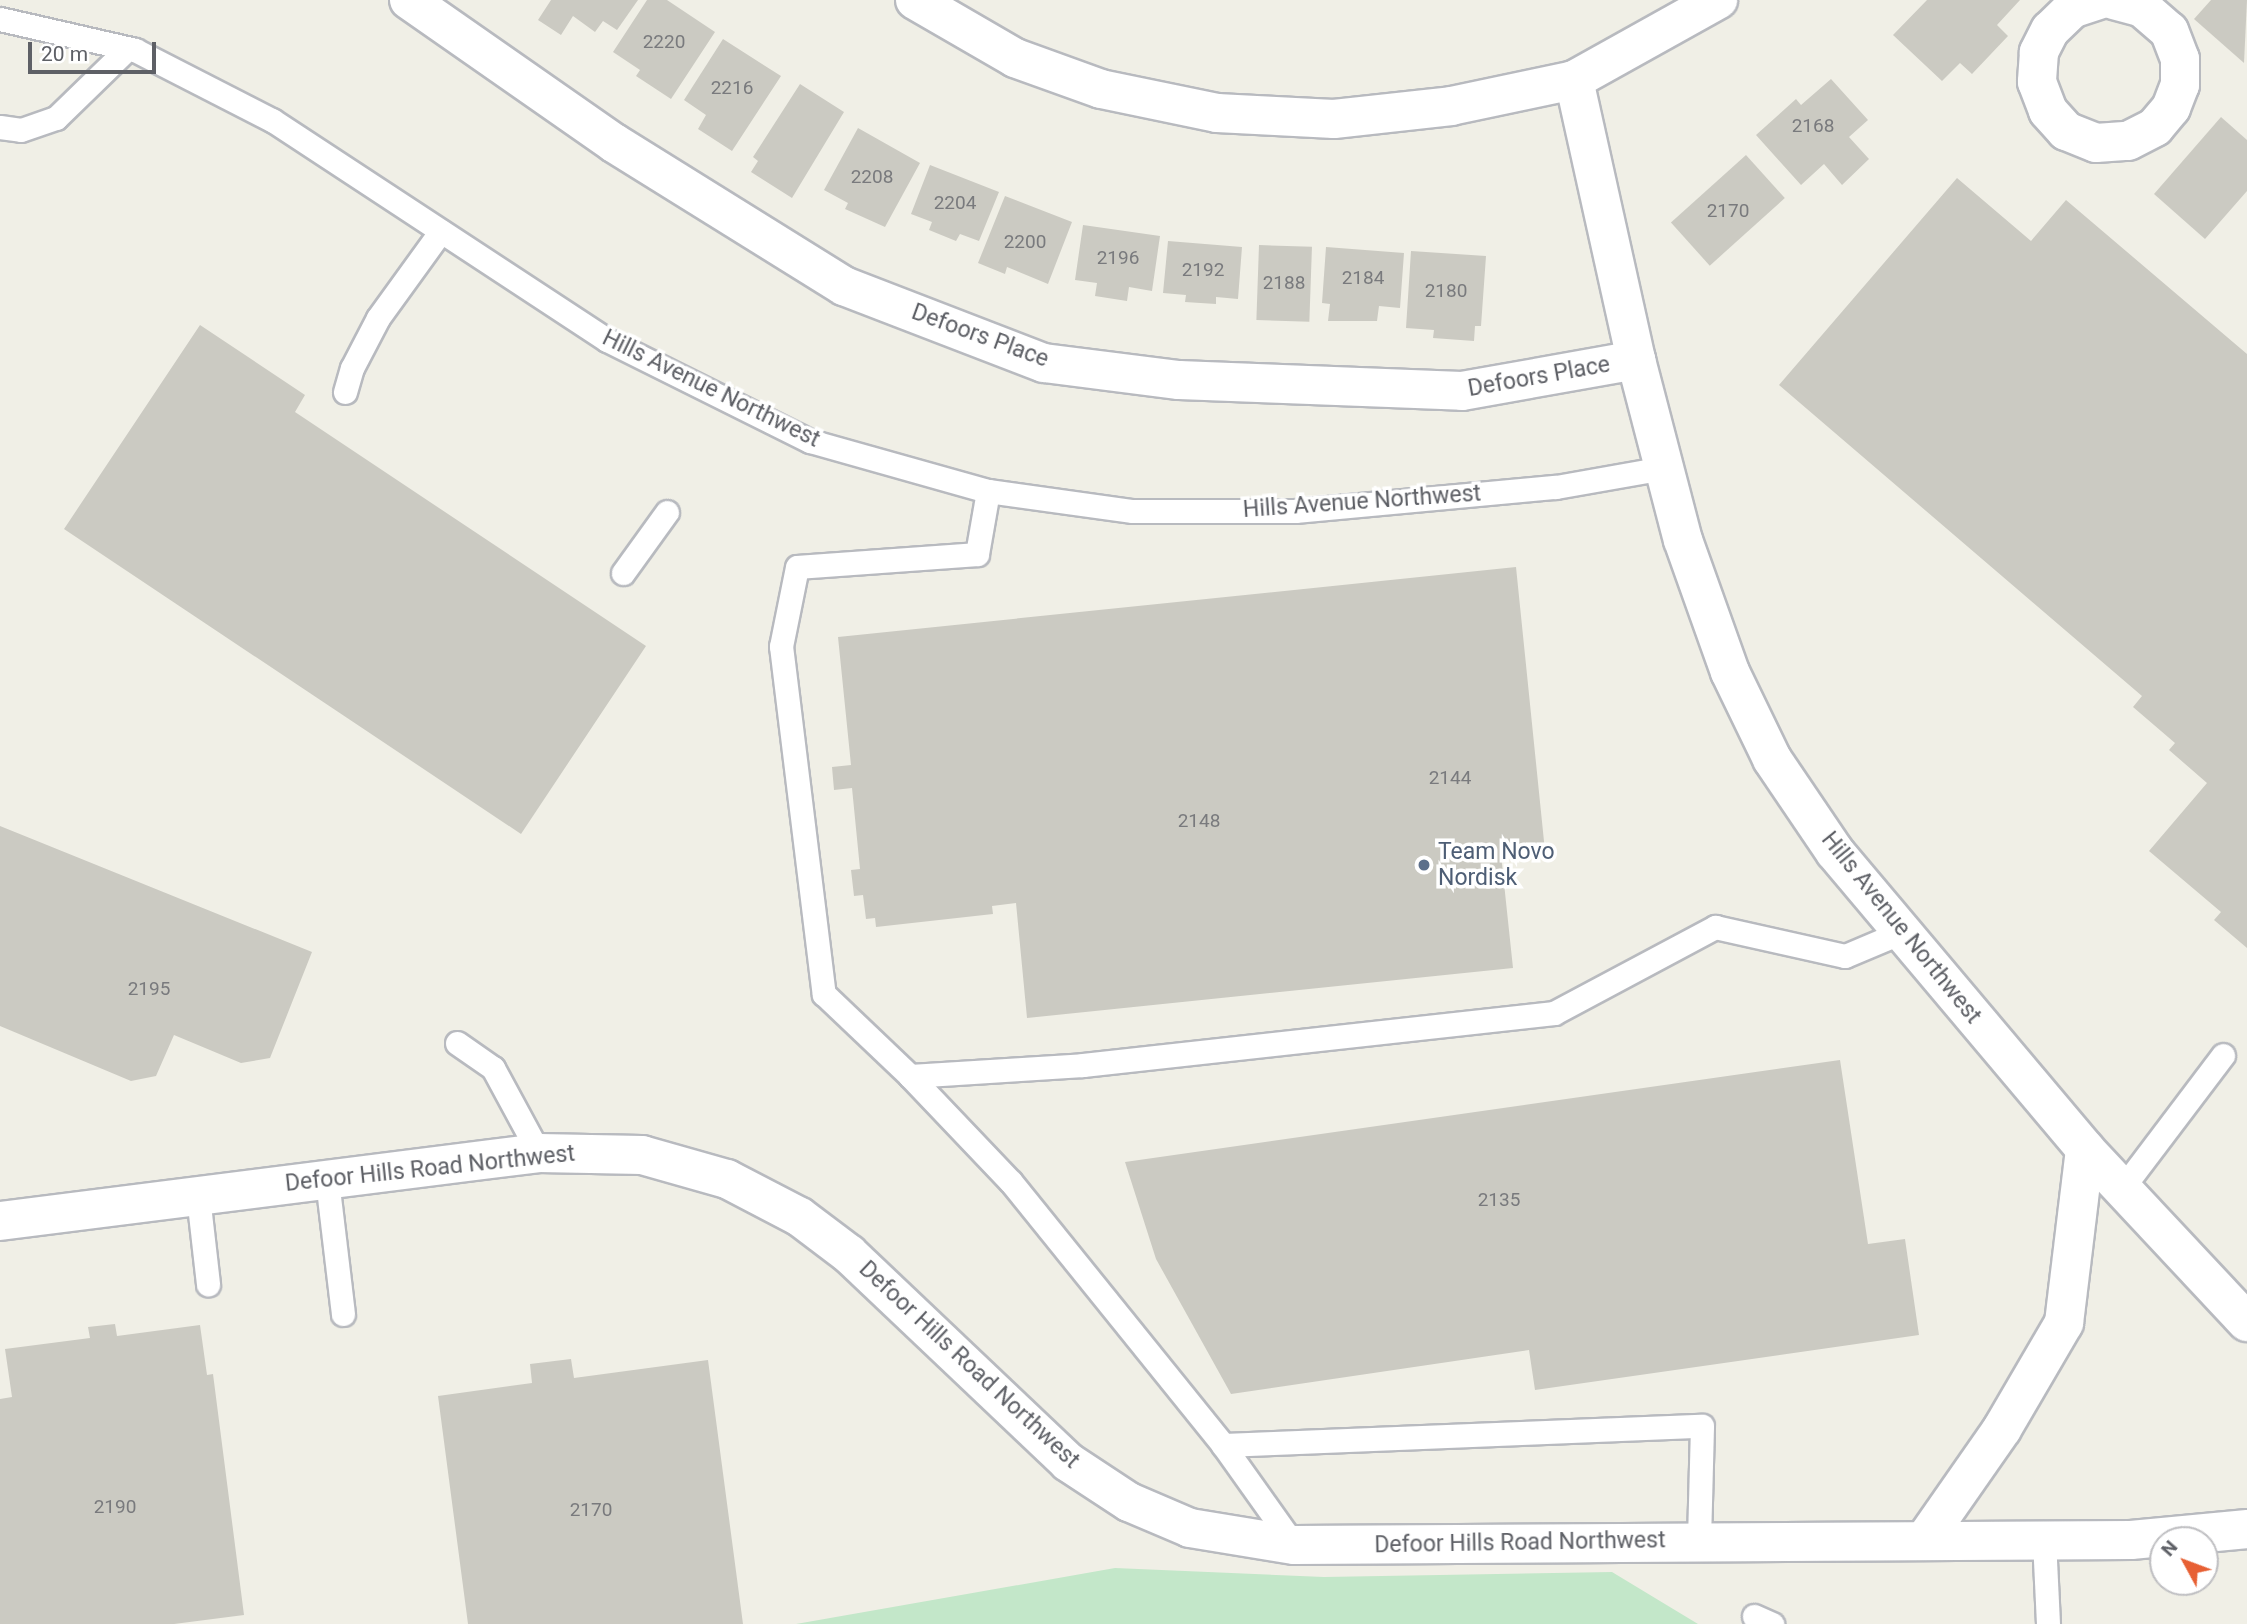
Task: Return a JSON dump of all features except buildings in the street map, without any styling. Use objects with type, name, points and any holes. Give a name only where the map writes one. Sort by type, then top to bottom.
[{"type":"street","name":"Defoors Place","points":[[409,0],[614,143],[844,286],[1044,363],[1192,380],[1462,391],[1636,360]]},
{"type":"street","points":[[915,0],[1015,58],[1101,89],[1217,113],[1334,119],[1451,106],[1574,80],[1681,24],[1718,0]]},
{"type":"street","points":[[2099,0],[2072,9],[2050,30],[2039,52],[2037,82],[2048,111],[2066,131],[2096,144],[2128,141],[2155,127],[2171,108],[2180,85],[2180,59],[2169,31],[2143,8],[2114,0]]},
{"type":"street","name":"Hills Avenue Northwest","points":[[1574,80],[1636,360],[1683,540],[1730,672],[1772,758],[1835,852],[2085,1150],[2247,1322]]},
{"type":"street","points":[[1926,1538],[2002,1429],[2064,1323],[2085,1150]]},
{"type":"street","name":"Defoor Hills Road Northwest","points":[[0,1221],[539,1153],[642,1155],[727,1179],[800,1217],[849,1255],[1068,1462],[1129,1502],[1190,1528],[1294,1545],[1926,1538],[2131,1540],[2247,1529]]},
{"type":"lane","name":"Hills Avenue Northwest","points":[[0,19],[127,49],[272,120],[607,341],[810,441],[988,491],[1133,511],[1295,511],[1556,486],[1664,468]]},
{"type":"lane","points":[[0,127],[21,130],[56,118],[127,49]]},
{"type":"lane","points":[[345,392],[352,368],[378,318],[441,230]]},
{"type":"lane","points":[[988,491],[977,554],[797,568],[781,646],[824,995],[910,1076],[1011,1182],[1223,1445],[1294,1545]]},
{"type":"lane","points":[[623,573],[667,512]]},
{"type":"lane","points":[[910,1076],[1083,1065],[1554,1013],[1715,927],[1845,956],[1902,932]]},
{"type":"lane","points":[[457,1043],[493,1068],[539,1153]]},
{"type":"lane","points":[[2121,1190],[2223,1055]]},
{"type":"lane","points":[[327,1180],[343,1314]]},
{"type":"lane","points":[[198,1196],[208,1284]]},
{"type":"lane","points":[[1223,1445],[1702,1426],[1699,1541]]},
{"type":"lane","points":[[2044,1539],[2048,1624]]},
{"type":"green space","points":[[1115,1568],[1324,1577],[1612,1572],[1698,1624],[796,1624]]},
{"type":"place","name":"Team Novo Nordisk","points":[[1424,865]]}]
